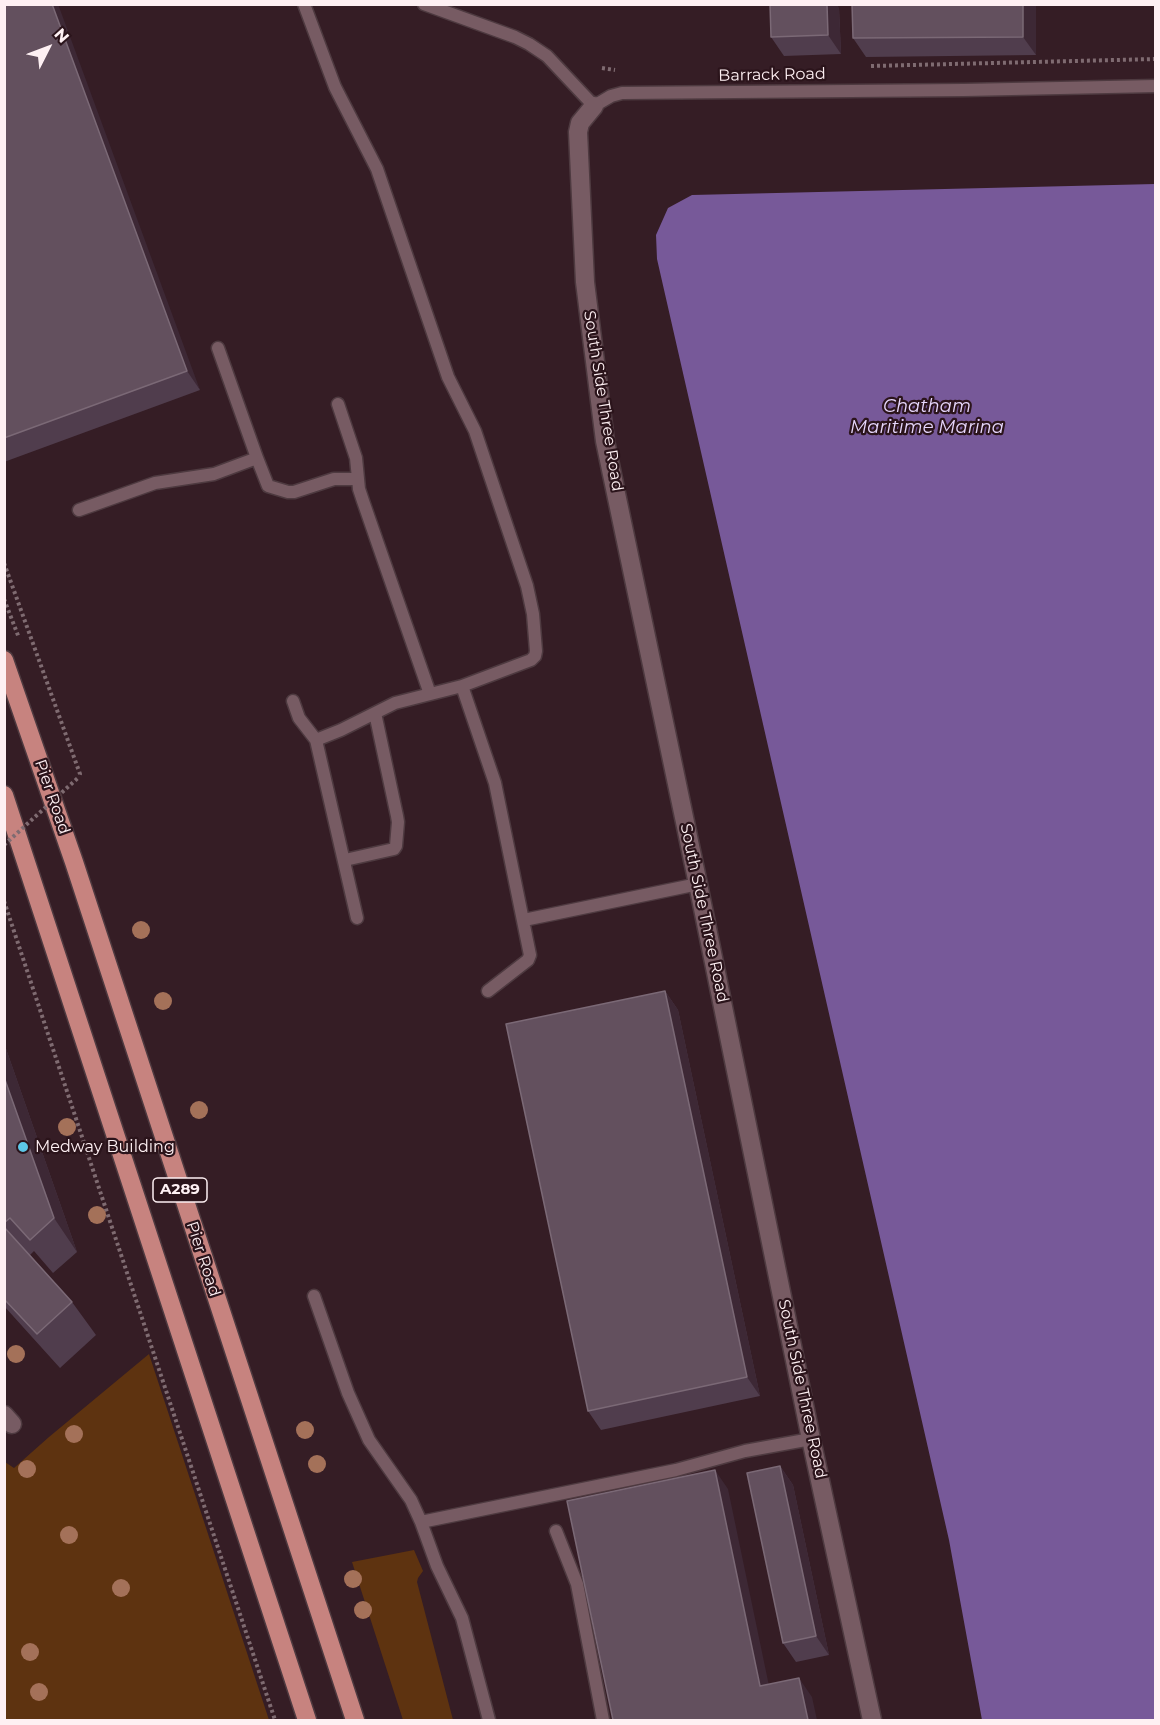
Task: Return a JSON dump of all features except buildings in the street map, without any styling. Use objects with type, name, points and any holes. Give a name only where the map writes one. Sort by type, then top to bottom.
[{"type":"main road","name":"Pier Road","points":[[4,660],[74,862],[355,1720]]},
{"type":"main road","name":"A289","points":[[4,795],[307,1720]]},
{"type":"street","name":"South Side Three Road","points":[[594,106],[580,123],[578,142],[585,282],[605,441],[872,1720]]},
{"type":"lane","points":[[304,4],[335,87],[377,169],[448,377],[475,431],[527,586],[533,614],[536,651],[531,660],[462,686],[395,703],[316,740]]},
{"type":"lane","points":[[424,4],[529,44],[548,56],[594,106]]},
{"type":"lane","name":"Barrack Road","points":[[594,106],[610,96],[622,93],[1155,86]]},
{"type":"lane","points":[[218,348],[268,486],[294,492],[337,478],[358,479]]},
{"type":"lane","points":[[338,404],[356,458],[363,501],[430,694]]},
{"type":"lane","points":[[79,510],[155,483],[214,474],[257,458]]},
{"type":"lane","points":[[462,686],[495,783],[530,954],[528,960],[488,991]]},
{"type":"lane","points":[[293,701],[299,718],[316,740],[357,918]]},
{"type":"lane","points":[[345,860],[394,849],[396,846],[398,822],[375,713]]},
{"type":"lane","points":[[524,920],[698,884]]},
{"type":"lane","points":[[314,1296],[348,1393],[369,1440],[411,1500],[437,1566],[462,1618],[489,1720]]},
{"type":"lane","points":[[421,1521],[676,1470],[745,1451],[812,1439]]},
{"type":"lane","points":[[555,1531],[577,1584],[603,1720]]},
{"type":"path","points":[[868,66],[1155,59]]},
{"type":"path","points":[[602,68],[617,70]]},
{"type":"path","points":[[4,563],[80,774],[4,844]]},
{"type":"path","points":[[4,901],[275,1720]]},
{"type":"shaded area","points":[[149,1354],[269,1720],[5,1720],[5,1462],[14,1468]]},
{"type":"shaded area","points":[[414,1550],[423,1571],[417,1582],[453,1720],[403,1720],[352,1562]]},
{"type":"water","name":"Chatham Maritime Marina","points":[[1155,184],[1155,1720],[982,1720],[949,1540],[657,259],[656,235],[668,208],[692,195]]},
{"type":"place","name":"Medway Building","points":[[23,1147]]}]
